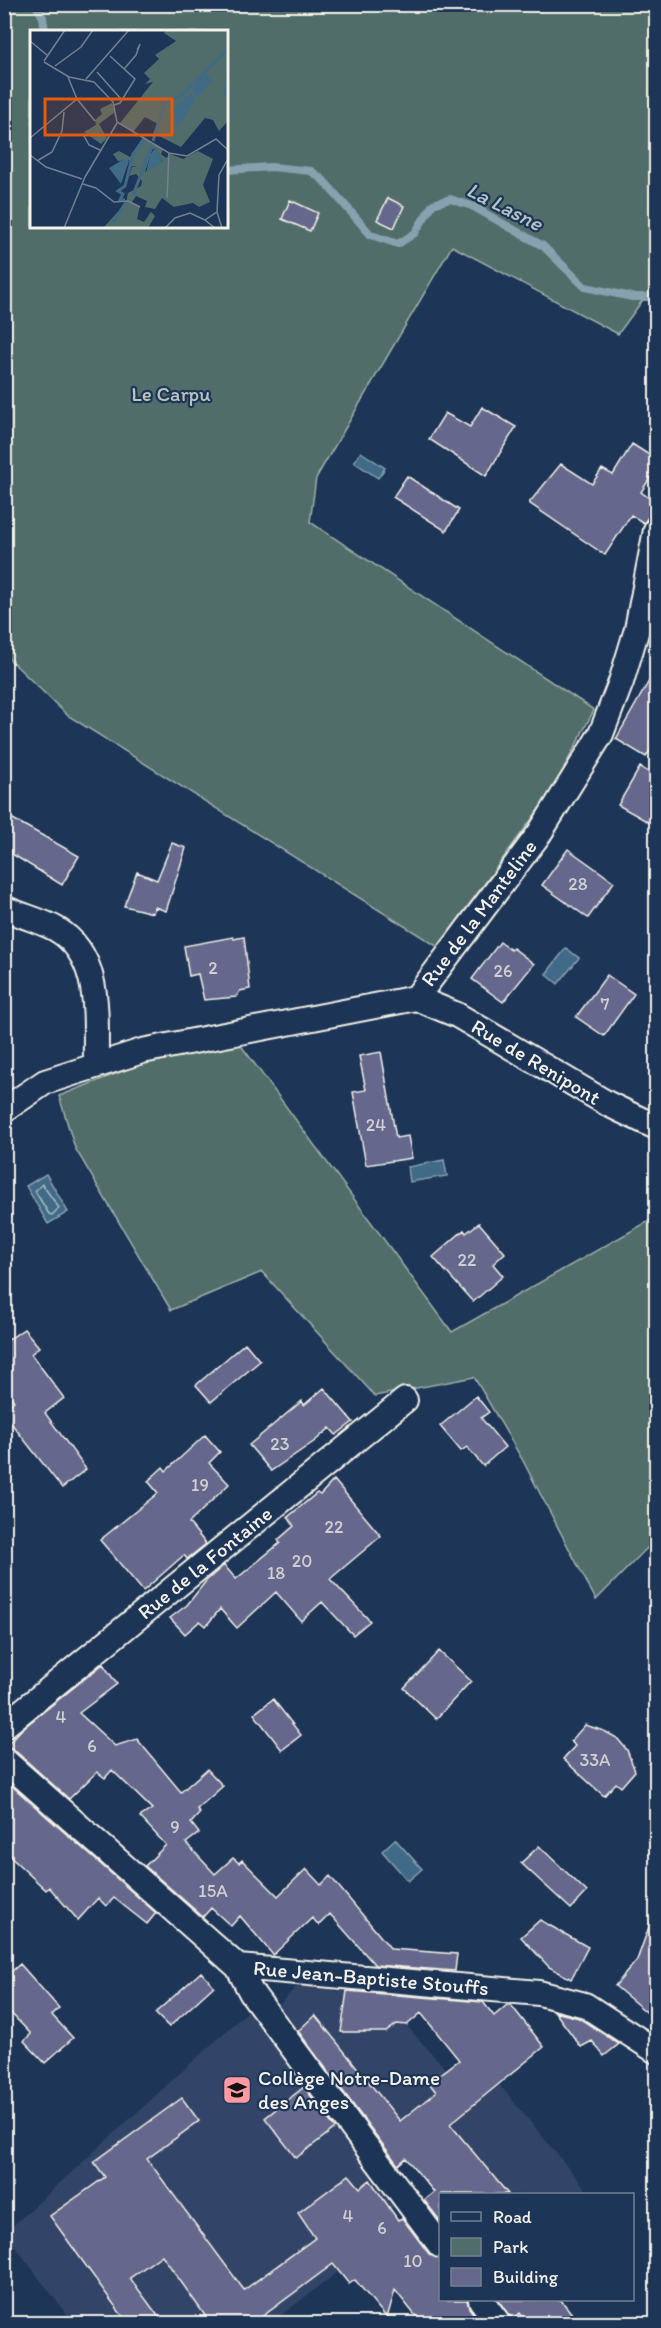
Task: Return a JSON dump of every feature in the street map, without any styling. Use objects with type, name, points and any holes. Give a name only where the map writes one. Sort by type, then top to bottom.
[{"type":"street","name":"Rue de la Manteline","points":[[4,1110],[45,1082],[96,1064],[227,1033],[416,998],[539,834],[601,734],[621,682],[637,629],[657,530]]},
{"type":"street","points":[[4,908],[56,929],[71,940],[84,956],[94,985],[96,1064]]},
{"type":"street","name":"Rue de Renipont","points":[[416,998],[457,1015],[608,1104],[657,1127]]},
{"type":"street","name":"Rue de la Fontaine","points":[[4,1726],[405,1400]]},
{"type":"street","name":"Rue Jean-Baptiste Stouffs","points":[[4,1760],[238,1967],[549,1995],[585,2005],[657,2051]]},
{"type":"street","points":[[238,1967],[251,1992],[439,2242]]},
{"type":"street","points":[[483,2301],[500,2324]]},
{"type":"shaded area","points":[[346,1984],[417,1993],[416,2017],[407,2026],[454,2078],[499,2084],[586,2189],[580,2193],[507,2193],[459,2134],[433,2154],[424,2144],[398,2166],[274,2010],[297,1986],[332,1988],[337,1992]]},
{"type":"shaded area","name":"Collège Notre-Dame des Anges","points":[[248,2011],[400,2202],[326,2255],[338,2272],[271,2323],[73,2323],[5,2233]]},
{"type":"green space","name":"Le Carpu","points":[[4,5],[656,5],[656,282],[618,334],[452,246],[316,478],[310,522],[594,710],[551,793],[438,947],[67,715],[5,655]]},
{"type":"green space","points":[[237,1040],[452,1332],[656,1217],[656,1539],[596,1600],[522,1459],[474,1377],[375,1396],[262,1272],[171,1310],[75,1148],[59,1096],[136,1066]]},
{"type":"water","points":[[361,452],[385,468],[378,478],[354,462]]},
{"type":"water","points":[[566,948],[579,958],[558,984],[546,974]]},
{"type":"water","points":[[444,1160],[447,1176],[410,1182],[408,1167]]},
{"type":"water","points":[[46,1174],[68,1212],[48,1224],[26,1186]]},
{"type":"water","points":[[395,1839],[422,1869],[408,1881],[382,1851]]},
{"type":"building","points":[[388,198],[404,206],[394,228],[377,220]]},
{"type":"building","points":[[290,200],[318,213],[310,231],[282,219]]},
{"type":"building","points":[[482,407],[516,427],[486,476],[429,439],[445,413],[470,427]]},
{"type":"building","points":[[632,444],[657,460],[657,467],[641,492],[657,504],[644,523],[631,515],[605,555],[529,503],[561,464],[592,484],[602,469],[613,475]]},
{"type":"building","points":[[407,476],[459,510],[446,531],[393,497]]},
{"type":"building","points":[[657,667],[657,739],[646,757],[616,739]]},
{"type":"building","points":[[640,767],[657,777],[657,827],[618,805]]},
{"type":"building","points":[[4,814],[79,856],[62,885],[4,849]]},
{"type":"building","points":[[172,843],[186,848],[166,911],[155,907],[153,913],[124,906],[137,872],[157,880]]},
{"type":"building","points":[[568,849],[614,882],[588,918],[542,885]]},
{"type":"building","points":[[233,937],[234,939],[244,937],[250,989],[240,991],[236,997],[204,1000],[198,974],[189,976],[184,946]]},
{"type":"building","points":[[500,942],[511,950],[513,948],[534,964],[503,1002],[472,979]]},
{"type":"building","points":[[607,975],[634,994],[604,1036],[576,1017]]},
{"type":"building","points":[[381,1052],[396,1138],[408,1136],[412,1158],[366,1165],[353,1092],[366,1090],[359,1056]]},
{"type":"building","points":[[479,1223],[505,1253],[493,1264],[503,1276],[473,1302],[433,1257],[464,1230],[466,1233]]},
{"type":"building","points":[[24,1329],[39,1347],[31,1354],[64,1398],[45,1413],[86,1469],[62,1488],[4,1414],[4,1409],[14,1401],[4,1389],[4,1343]]},
{"type":"building","points":[[245,1343],[260,1361],[211,1402],[196,1385]]},
{"type":"building","points":[[324,1388],[353,1422],[336,1435],[330,1428],[271,1471],[249,1445],[302,1401],[304,1405]]},
{"type":"building","points":[[476,1396],[489,1412],[481,1418],[505,1447],[483,1466],[467,1447],[461,1451],[440,1426]]},
{"type":"building","points":[[205,1435],[220,1452],[209,1463],[229,1484],[189,1523],[206,1544],[187,1559],[184,1555],[143,1591],[100,1540],[158,1493],[148,1481],[163,1467],[166,1471]]},
{"type":"building","points":[[334,1480],[381,1536],[330,1579],[370,1621],[353,1635],[322,1602],[301,1621],[276,1592],[237,1628],[220,1609],[206,1626],[200,1621],[185,1634],[170,1618],[187,1605],[206,1581],[224,1565],[236,1579],[280,1543],[278,1540],[294,1526],[288,1517],[317,1493],[320,1495]]},
{"type":"building","points":[[439,1651],[471,1681],[436,1719],[404,1688]]},
{"type":"building","points":[[103,1664],[117,1684],[79,1713],[115,1746],[137,1739],[181,1792],[207,1769],[223,1786],[197,1809],[200,1813],[191,1823],[199,1833],[186,1843],[215,1874],[233,1858],[239,1863],[242,1860],[278,1896],[306,1869],[321,1885],[330,1876],[391,1949],[457,1954],[455,1971],[375,1965],[330,1914],[319,1925],[312,1918],[273,1955],[240,1916],[231,1926],[211,1908],[203,1917],[145,1866],[166,1845],[140,1817],[152,1809],[112,1770],[105,1778],[97,1772],[69,1799],[13,1749],[6,1746],[22,1729]]},
{"type":"building","points":[[273,1699],[301,1735],[282,1750],[254,1714]]},
{"type":"building","points":[[585,1725],[617,1738],[627,1750],[635,1771],[621,1787],[616,1783],[604,1796],[563,1759],[575,1746],[571,1741]]},
{"type":"building","points":[[4,1779],[156,1913],[147,1924],[114,1898],[106,1906],[98,1898],[78,1920],[49,1887],[46,1890],[4,1851]]},
{"type":"building","points":[[539,1846],[587,1892],[571,1909],[521,1863]]},
{"type":"building","points":[[654,1913],[657,1913],[657,2021],[615,1986],[637,1960]]},
{"type":"building","points":[[540,1920],[588,1947],[571,1979],[549,1967],[521,1937]]},
{"type":"building","points":[[20,1964],[59,2008],[52,2015],[73,2038],[45,2063],[24,2041],[31,2034],[4,2006],[4,1978]]},
{"type":"building","points":[[201,1972],[214,1986],[169,2027],[155,2013]]},
{"type":"building","points":[[347,1991],[483,2002],[494,2016],[507,2005],[511,2005],[544,2047],[450,2124],[507,2193],[439,2193],[439,2219],[424,2200],[434,2192],[406,2158],[398,2165],[298,2031],[315,2015],[400,2121],[436,2092],[429,2083],[459,2060],[421,2013],[407,2025],[397,2024],[386,2032],[341,2032]]},
{"type":"building","points":[[555,2012],[579,2018],[619,2044],[604,2056],[592,2041],[581,2047]]},
{"type":"building","points":[[304,2087],[335,2128],[296,2158],[265,2118]]},
{"type":"building","points":[[182,2098],[199,2121],[147,2159],[244,2290],[315,2238],[298,2213],[349,2175],[360,2188],[370,2180],[398,2220],[402,2218],[429,2254],[439,2258],[439,2301],[467,2301],[469,2308],[481,2324],[422,2324],[395,2290],[387,2318],[355,2280],[349,2284],[333,2264],[252,2324],[211,2324],[162,2255],[130,2278],[164,2324],[128,2324],[50,2216],[105,2177],[94,2162]]},
{"type":"building","points":[[499,2301],[562,2301],[580,2324],[529,2324],[520,2313],[512,2320]]},
{"type":"waterway","name":"La Lasne","points":[[35,4],[43,17],[45,30]]},
{"type":"waterway","name":"La Lasne","points":[[228,170],[272,167],[311,171],[323,180],[371,235],[398,244],[415,233],[433,204],[450,199],[472,206],[543,246],[585,287],[632,297],[656,297]]},
{"type":"place","name":"Collège Notre-Dame des Anges","points":[[237,2090]]}]
